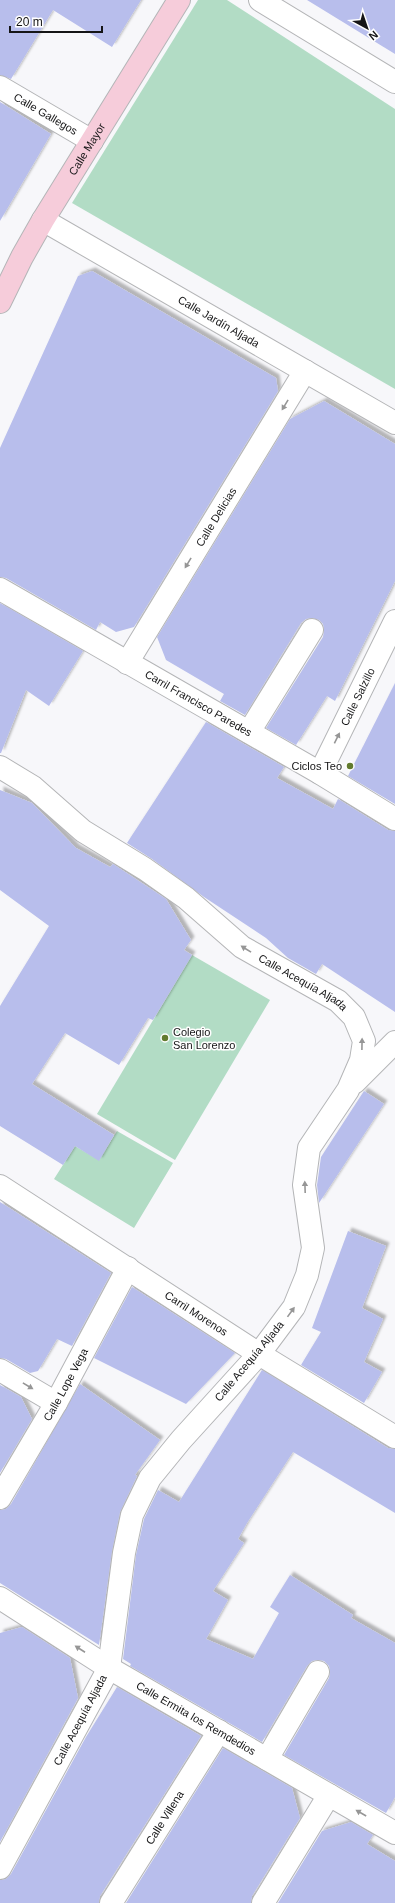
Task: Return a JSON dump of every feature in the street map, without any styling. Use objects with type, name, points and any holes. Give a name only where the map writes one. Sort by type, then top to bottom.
[{"type":"main road","name":"Calle Mayor","points":[[0,302],[22,257],[92,140],[179,0]]},
{"type":"street","points":[[260,0],[395,81]]},
{"type":"street","name":"Calle Gallegos","points":[[0,87],[92,140]]},
{"type":"street","name":"Calle Jardín Aljada","points":[[44,220],[395,423]]},
{"type":"street","name":"Calle Delicias","points":[[127,664],[305,371]]},
{"type":"street","name":"Carril Francisco Paredes","points":[[0,589],[127,664],[320,773],[395,819]]},
{"type":"street","name":"Calle Salzillo","points":[[320,773],[395,621]]},
{"type":"street","points":[[249,732],[312,630]]},
{"type":"street","name":"Calle Acequía Aljada","points":[[0,767],[33,787],[83,831],[145,869],[186,898],[242,947],[338,1001],[354,1017],[364,1041],[361,1060],[348,1090],[309,1148],[304,1185],[313,1248],[307,1275],[294,1307],[259,1354],[181,1440],[150,1478],[132,1515],[124,1553],[108,1668],[0,1868]]},
{"type":"street","points":[[348,1090],[395,1042]]},
{"type":"street","name":"Carril Morenos","points":[[0,1186],[259,1354],[395,1437]]},
{"type":"street","name":"Calle Lope Vega","points":[[0,1498],[56,1403],[128,1268]]},
{"type":"street","points":[[0,1370],[56,1403]]},
{"type":"street","name":"Calle Ermita los Remdedios","points":[[0,1599],[108,1668],[395,1833]]},
{"type":"street","points":[[267,1759],[318,1672]]},
{"type":"street","name":"Calle Villena","points":[[111,1903],[219,1731]]},
{"type":"street","points":[[263,1903],[329,1795]]},
{"type":"green space","points":[[198,0],[227,0],[395,109],[395,389],[72,203]]},
{"type":"green space","points":[[192,955],[270,1000],[175,1160],[97,1114]]},
{"type":"green space","points":[[117,1131],[173,1163],[134,1228],[54,1179],[75,1146],[99,1160]]},
{"type":"building","points":[[0,0],[141,0],[112,47],[53,10],[11,79],[0,75]]},
{"type":"building","points":[[307,0],[395,0],[395,54]]},
{"type":"building","points":[[0,102],[51,134],[0,221]]},
{"type":"building","points":[[92,271],[276,378],[278,391],[134,627],[116,632],[100,622],[96,630],[6,578],[0,577],[0,448],[78,276]]},
{"type":"building","points":[[324,401],[395,444],[395,581],[335,701],[327,696],[296,745],[266,728],[323,637],[323,624],[319,620],[312,618],[306,619],[301,623],[245,715],[220,701],[224,694],[166,660],[157,637],[290,419]]},
{"type":"building","points":[[0,603],[83,651],[49,706],[26,690],[1,753],[0,753]]},
{"type":"building","points":[[395,683],[395,804],[348,776]]},
{"type":"building","points":[[206,722],[284,767],[277,778],[333,809],[338,799],[388,830],[395,831],[395,1012],[322,964],[316,974],[288,958],[266,938],[127,843]]},
{"type":"building","points":[[0,790],[32,803],[76,848],[110,867],[113,864],[166,899],[191,940],[184,950],[192,955],[153,1020],[148,1018],[119,1065],[65,1033],[32,1084],[114,1135],[99,1161],[75,1146],[63,1165],[0,1126],[0,1006],[49,926],[0,890]]},
{"type":"building","points":[[364,1091],[384,1104],[319,1203],[317,1185],[321,1157]]},
{"type":"building","points":[[0,1202],[111,1273],[72,1346],[57,1339],[38,1371],[30,1373],[6,1359],[0,1358]]},
{"type":"building","points":[[348,1231],[386,1246],[362,1308],[383,1319],[364,1362],[382,1372],[364,1403],[301,1365],[321,1332],[312,1328]]},
{"type":"building","points":[[132,1287],[235,1353],[186,1404],[94,1358]]},
{"type":"building","points":[[262,1370],[388,1448],[395,1449],[395,1513],[293,1452],[247,1523],[238,1539],[244,1543],[213,1591],[228,1600],[206,1639],[253,1659],[279,1613],[270,1607],[290,1575],[353,1615],[351,1618],[395,1643],[395,1797],[386,1813],[284,1755],[329,1678],[329,1666],[324,1661],[312,1661],[307,1666],[262,1742],[130,1666],[131,1664],[123,1659],[136,1555],[144,1519],[158,1490],[179,1502]]},
{"type":"building","points":[[80,1384],[160,1440],[135,1475],[137,1476],[120,1512],[112,1551],[99,1645],[0,1583],[0,1510],[6,1509],[11,1504]]},
{"type":"building","points":[[0,1385],[21,1397],[32,1419],[0,1473]]},
{"type":"building","points":[[22,1627],[70,1658],[78,1698],[0,1842],[0,1633]]},
{"type":"building","points":[[117,1687],[201,1736],[100,1896],[99,1903],[0,1903],[0,1880],[6,1879],[11,1874],[86,1737]]},
{"type":"building","points":[[223,1748],[292,1788],[300,1818],[252,1896],[251,1903],[126,1903]]},
{"type":"building","points":[[351,1822],[373,1835],[367,1844],[395,1861],[395,1903],[278,1903],[322,1831]]},
{"type":"place","name":"Ciclos Teo","points":[[350,766]]},
{"type":"place","name":"Colegio San Lorenzo","points":[[165,1038]]}]
